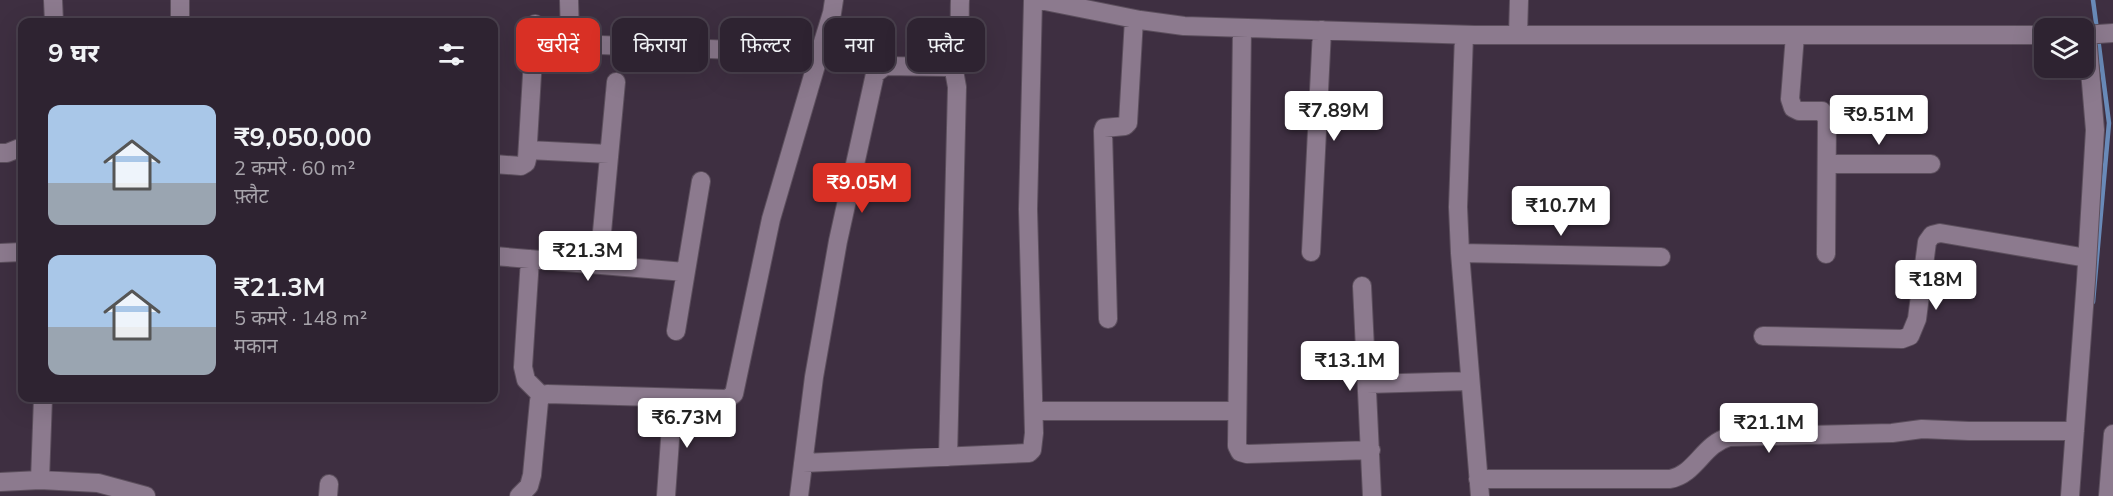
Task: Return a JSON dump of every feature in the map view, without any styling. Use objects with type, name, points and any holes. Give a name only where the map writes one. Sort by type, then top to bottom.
[{"type":"street","points":[[53,0],[54,18]]},
{"type":"street","points":[[180,0],[180,18]]},
{"type":"street","points":[[569,0],[570,37],[573,44],[720,49]]},
{"type":"street","points":[[519,496],[529,486],[532,475],[539,401],[542,396],[547,394],[727,399],[734,394],[771,219],[828,31],[834,0]]},
{"type":"street","points":[[959,18],[960,0]]},
{"type":"street","points":[[803,463],[1029,453],[1032,450],[1034,411],[1028,209],[1033,0]]},
{"type":"street","points":[[1040,0],[1100,6],[1134,18],[1184,26],[1464,35],[2034,35]]},
{"type":"street","points":[[1518,35],[1519,0]]},
{"type":"street","points":[[1108,319],[1103,131],[1104,128],[1125,126],[1128,123],[1134,18]]},
{"type":"street","points":[[1242,28],[1237,446],[1240,452],[1247,454],[1371,450]]},
{"type":"street","points":[[1311,252],[1322,30]]},
{"type":"street","points":[[2094,35],[2113,33]]},
{"type":"street","points":[[1464,35],[1458,207],[1479,488],[1619,488],[1678,478],[1686,474],[1712,444],[1729,437],[1892,433],[1922,429],[2075,431]]},
{"type":"street","points":[[1796,35],[1790,99],[1794,108],[1800,111],[1822,111],[1827,119],[1826,254]]},
{"type":"street","points":[[799,496],[814,377],[838,241],[875,74],[885,66],[907,67]]},
{"type":"street","points":[[498,164],[521,166],[526,163],[532,72]]},
{"type":"street","points":[[948,457],[957,87],[954,72]]},
{"type":"street","points":[[2070,496],[2095,130],[2091,78]]},
{"type":"street","points":[[599,264],[616,82]]},
{"type":"street","points":[[0,153],[18,149]]},
{"type":"street","points":[[528,150],[609,154]]},
{"type":"street","points":[[1827,164],[1931,164]]},
{"type":"street","points":[[676,331],[701,181]]},
{"type":"street","points":[[1763,336],[1902,339],[1910,336],[1917,319],[1927,242],[1932,235],[1940,233],[2087,258]]},
{"type":"street","points":[[0,253],[18,252]]},
{"type":"street","points":[[1460,254],[1661,258]]},
{"type":"street","points":[[498,256],[686,272]]},
{"type":"street","points":[[530,259],[523,367],[526,380],[542,396]]},
{"type":"street","points":[[1362,286],[1372,496]]},
{"type":"street","points":[[1367,384],[1470,381]]},
{"type":"street","points":[[666,496],[673,398]]},
{"type":"street","points":[[40,480],[43,402]]},
{"type":"street","points":[[1034,411],[1237,411]]},
{"type":"street","points":[[2108,496],[2113,434]]},
{"type":"street","points":[[0,482],[40,480],[98,483],[146,496]]},
{"type":"waterway","points":[[2093,0],[2097,30]]},
{"type":"waterway","points":[[2093,302],[2109,123],[2098,38]]}]
